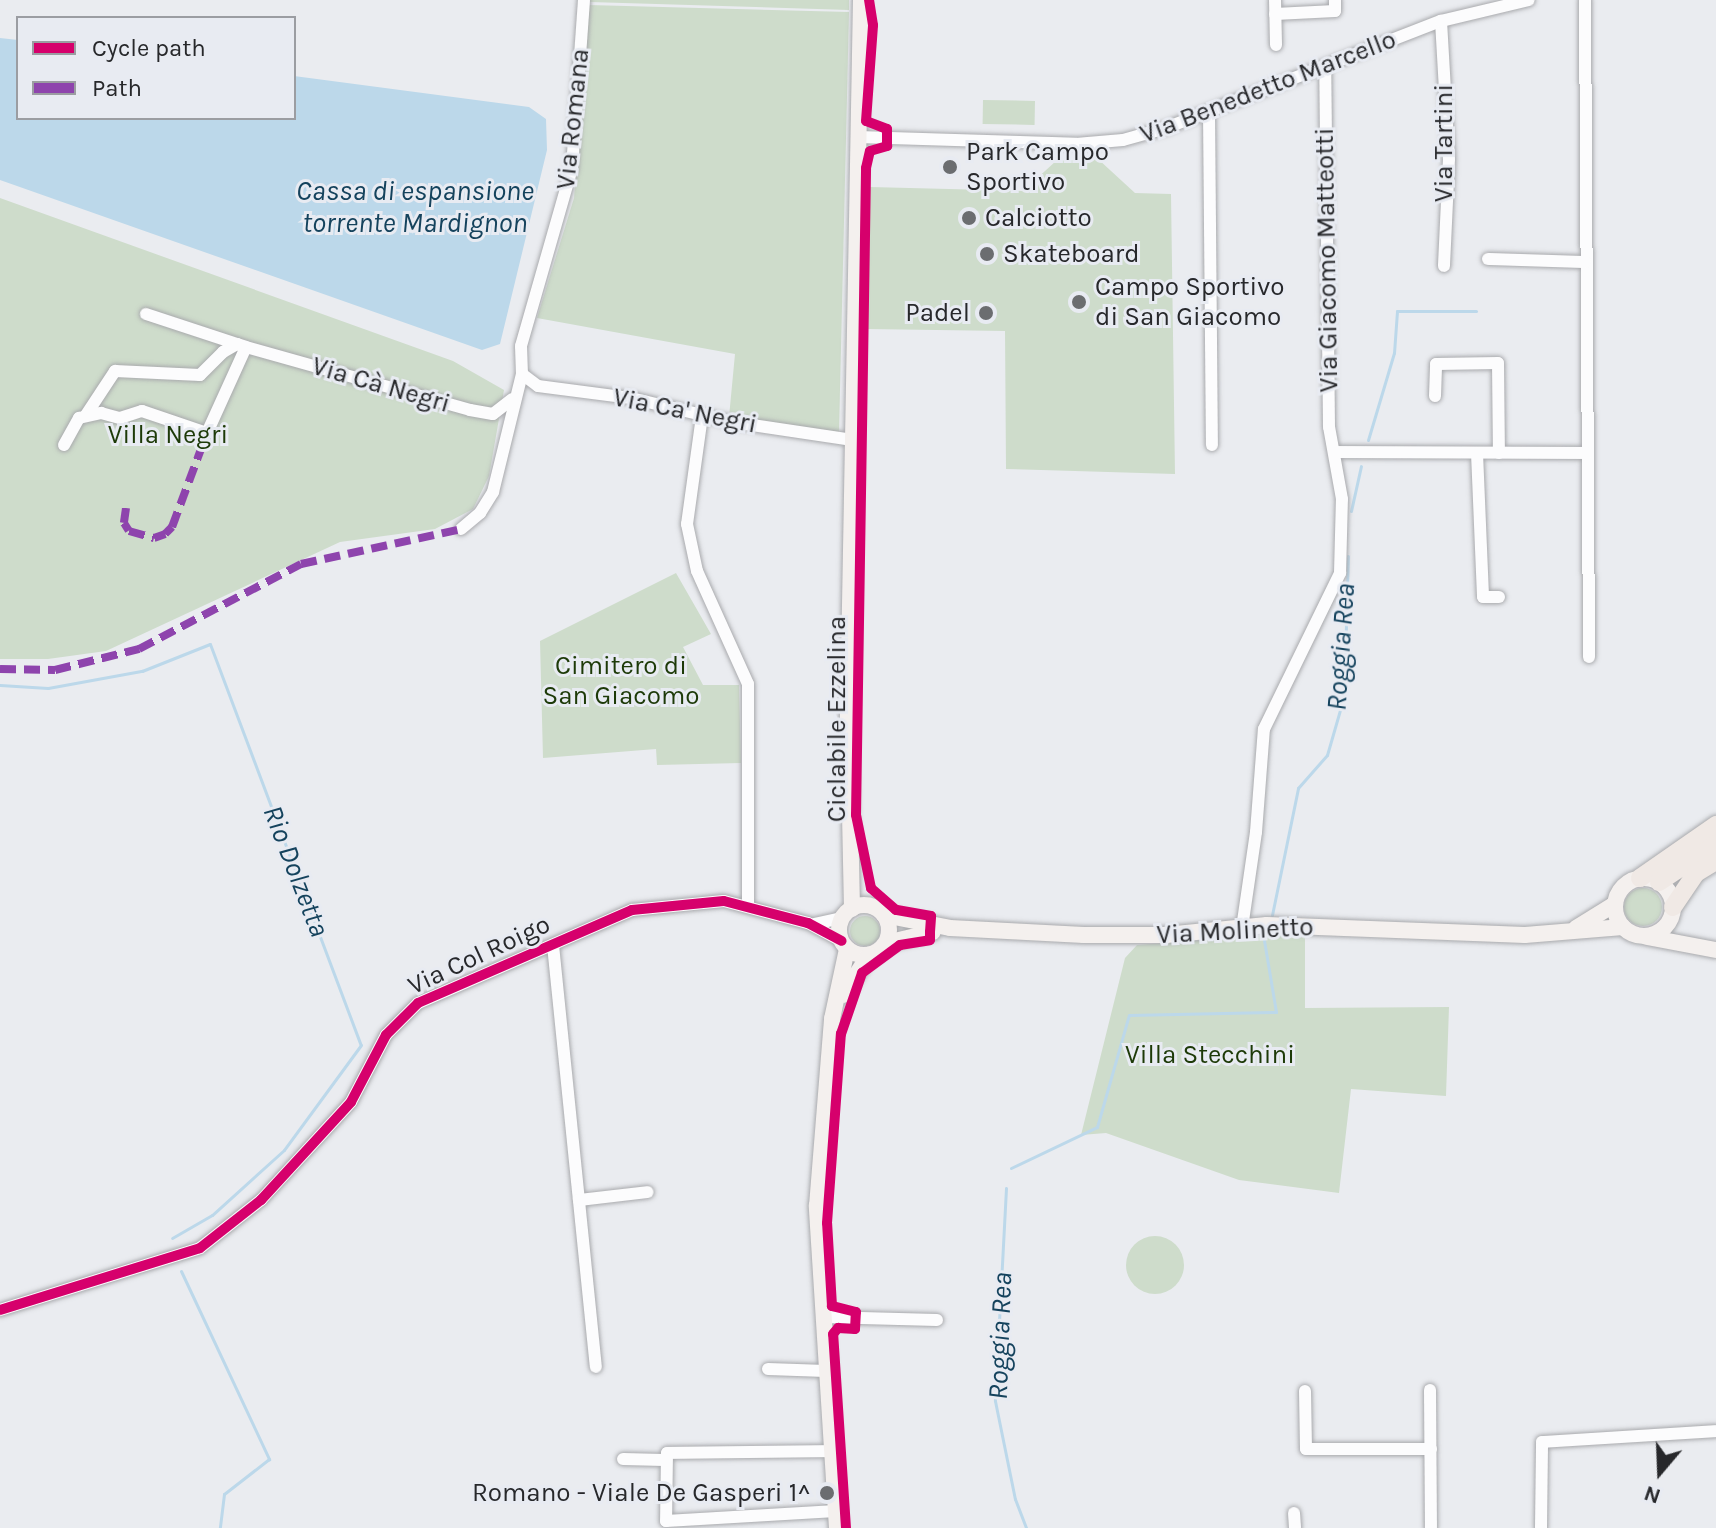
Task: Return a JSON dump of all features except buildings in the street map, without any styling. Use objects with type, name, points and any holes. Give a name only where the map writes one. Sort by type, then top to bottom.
[{"type":"highway","points":[[1640,878],[1716,825]]},
{"type":"highway","points":[[1659,882],[1716,844]]},
{"type":"highway","points":[[1671,914],[1696,873],[1716,861]]},
{"type":"main road","points":[[837,1519],[823,1317],[818,1171],[832,1019],[847,914],[861,0]]},
{"type":"main road","points":[[832,1019],[869,955],[886,943],[889,929],[863,888],[848,833]]},
{"type":"main road","points":[[1567,933],[1615,904],[1623,886],[1640,878],[1659,882],[1671,914],[1688,945]]},
{"type":"main road","points":[[1615,904],[1623,927],[1639,936],[1716,950]]},
{"type":"main road","points":[[847,914],[879,911]]},
{"type":"main road","name":"Via Molinetto","points":[[879,911],[950,928]]},
{"type":"main road","points":[[1639,936],[1656,933],[1671,914]]},
{"type":"main road","name":"Via Molinetto","points":[[886,943],[908,934],[950,928],[1166,935],[1242,928],[1567,933],[1623,927]]},
{"type":"main road","points":[[844,945],[869,955]]},
{"type":"street","name":"Via Romana","points":[[522,374],[521,346],[572,168],[584,0]]},
{"type":"street","points":[[1276,45],[1275,7],[1335,11],[1335,0]]},
{"type":"street","name":"Via Benedetto Marcello","points":[[858,137],[1108,142],[1151,133],[1441,21],[1529,0]]},
{"type":"street","points":[[1585,0],[1589,657]]},
{"type":"street","name":"Via Tartini","points":[[1441,21],[1449,159],[1444,266]]},
{"type":"street","name":"Via Giacomo Matteotti","points":[[1242,928],[1263,773],[1264,729],[1340,573],[1342,499],[1336,452],[1329,427],[1325,67]]},
{"type":"street","points":[[1209,111],[1212,445]]},
{"type":"street","points":[[1488,259],[1585,262]]},
{"type":"street","name":"Via Cà Negri","points":[[146,314],[242,345],[470,410],[493,414],[512,399]]},
{"type":"street","points":[[86,415],[120,418],[142,411],[207,433],[242,345]]},
{"type":"street","points":[[64,445],[71,426],[86,415],[115,371],[200,375],[242,345]]},
{"type":"street","points":[[1435,396],[1436,364],[1498,363],[1499,453]]},
{"type":"street","points":[[461,529],[480,513],[493,492],[512,399],[522,374]]},
{"type":"street","name":"Via Ca' Negri","points":[[522,374],[538,386],[668,404],[702,416],[853,440]]},
{"type":"street","points":[[702,416],[687,524],[697,571],[748,684],[748,905]]},
{"type":"street","points":[[1336,452],[1587,453]]},
{"type":"street","points":[[1477,453],[1483,597],[1499,597]]},
{"type":"street","name":"Via Col Roigo","points":[[0,1310],[200,1248],[261,1200],[343,1111],[386,1035],[418,1003],[632,910],[724,901],[811,924],[844,945]]},
{"type":"street","name":"Via Col Roigo","points":[[811,924],[847,914]]},
{"type":"street","name":"Via Col Roigo","points":[[553,945],[596,1367]]},
{"type":"street","points":[[579,1200],[648,1192]]},
{"type":"street","points":[[823,1317],[937,1320]]},
{"type":"street","points":[[768,1369],[826,1371]]},
{"type":"street","points":[[1430,1390],[1431,1528]]},
{"type":"street","points":[[1305,1391],[1306,1449],[1431,1449]]},
{"type":"street","points":[[1541,1528],[1542,1442],[1716,1431]]},
{"type":"street","points":[[832,1451],[672,1451],[664,1460],[666,1521],[837,1519]]},
{"type":"street","points":[[623,1459],[664,1460]]},
{"type":"street","points":[[1294,1513],[1295,1528]]},
{"type":"green space","points":[[849,0],[849,10],[590,2]]},
{"type":"green space","points":[[589,5],[849,12],[839,432],[729,417],[735,354],[537,318],[574,198]]},
{"type":"green space","points":[[983,100],[1035,101],[1035,125],[983,124]]},
{"type":"green space","points":[[1098,159],[1135,193],[1171,194],[1175,474],[1006,469],[1005,331],[867,329],[870,187],[1023,191],[1056,161]]},
{"type":"green space","name":"Villa Negri","points":[[0,198],[453,361],[504,390],[489,476],[473,509],[435,529],[340,542],[106,651],[48,659],[0,659]]},
{"type":"green space","name":"Cimitero di San Giacomo","points":[[676,573],[711,634],[683,647],[703,685],[739,685],[741,763],[657,765],[656,749],[543,758],[540,641]]},
{"type":"green space","points":[[1643,888],[1657,893],[1662,907],[1657,921],[1643,926],[1629,921],[1624,907],[1629,893]]},
{"type":"green space","points":[[865,916],[876,920],[880,931],[876,942],[865,946],[854,942],[850,931],[854,920]]},
{"type":"green space","name":"Villa Stecchini","points":[[1305,935],[1305,1008],[1449,1007],[1446,1096],[1351,1089],[1339,1193],[1239,1180],[1106,1133],[1081,1135],[1125,958],[1137,945]]},
{"type":"green space","points":[[1155,1236],[1166,1238],[1175,1245],[1182,1254],[1182,1276],[1175,1285],[1166,1292],[1155,1294],[1144,1292],[1135,1285],[1128,1276],[1126,1265],[1128,1254],[1135,1245],[1144,1238]]},
{"type":"water","name":"Cassa di espansione torrente Mardignon","points":[[0,38],[16,40],[16,120],[296,120],[296,76],[529,107],[546,119],[547,150],[500,344],[482,350],[0,180]]},
{"type":"waterway","name":"Roggia Rea","points":[[1368,440],[1394,353],[1397,311],[1476,311]]},
{"type":"waterway","name":"Roggia Rea","points":[[1351,511],[1361,466]]},
{"type":"waterway","name":"Roggia Rea","points":[[1272,915],[1298,788],[1327,755],[1344,696],[1348,556]]},
{"type":"waterway","name":"Rio Dolzetta","points":[[0,685],[48,688],[142,671],[210,644],[361,1045],[284,1150],[212,1215],[172,1238]]},
{"type":"waterway","name":"Roggia Rea","points":[[1011,1168],[1097,1127],[1129,1015],[1276,1012],[1264,940]]},
{"type":"waterway","name":"Roggia Rea","points":[[1006,1188],[995,1401],[1015,1499],[1026,1528]]},
{"type":"waterway","name":"Rio Dolzetta","points":[[181,1271],[269,1459],[224,1494],[220,1528]]},
{"type":"marked path","points":[[126,508],[124,523],[129,531],[154,538],[165,534],[172,527],[207,433]]},
{"type":"marked path","points":[[0,669],[55,670],[139,649],[301,564],[461,529]]},
{"type":"cycle path","name":"Ciclabile Ezzelina","points":[[846,1528],[833,1334],[838,1328],[855,1329],[856,1312],[832,1306],[827,1223],[841,1034],[862,973],[900,945],[930,940],[931,916],[896,910],[871,888],[856,815],[866,168],[870,151],[887,146],[887,129],[866,121],[873,25],[869,0]]},
{"type":"cycle path","points":[[0,1310],[200,1248],[261,1200],[351,1102],[386,1035],[418,1003],[632,910],[724,901],[808,923],[842,941]]},
{"type":"place","name":"Park Campo Sportivo","points":[[950,167]]},
{"type":"place","name":"Calciotto","points":[[969,218]]},
{"type":"place","name":"Skateboard","points":[[987,254]]},
{"type":"place","name":"Campo Sportivo di San Giacomo","points":[[1079,302]]},
{"type":"place","name":"Padel","points":[[986,313]]},
{"type":"place","name":"Romano - Viale De Gasperi 1^","points":[[827,1493]]}]
